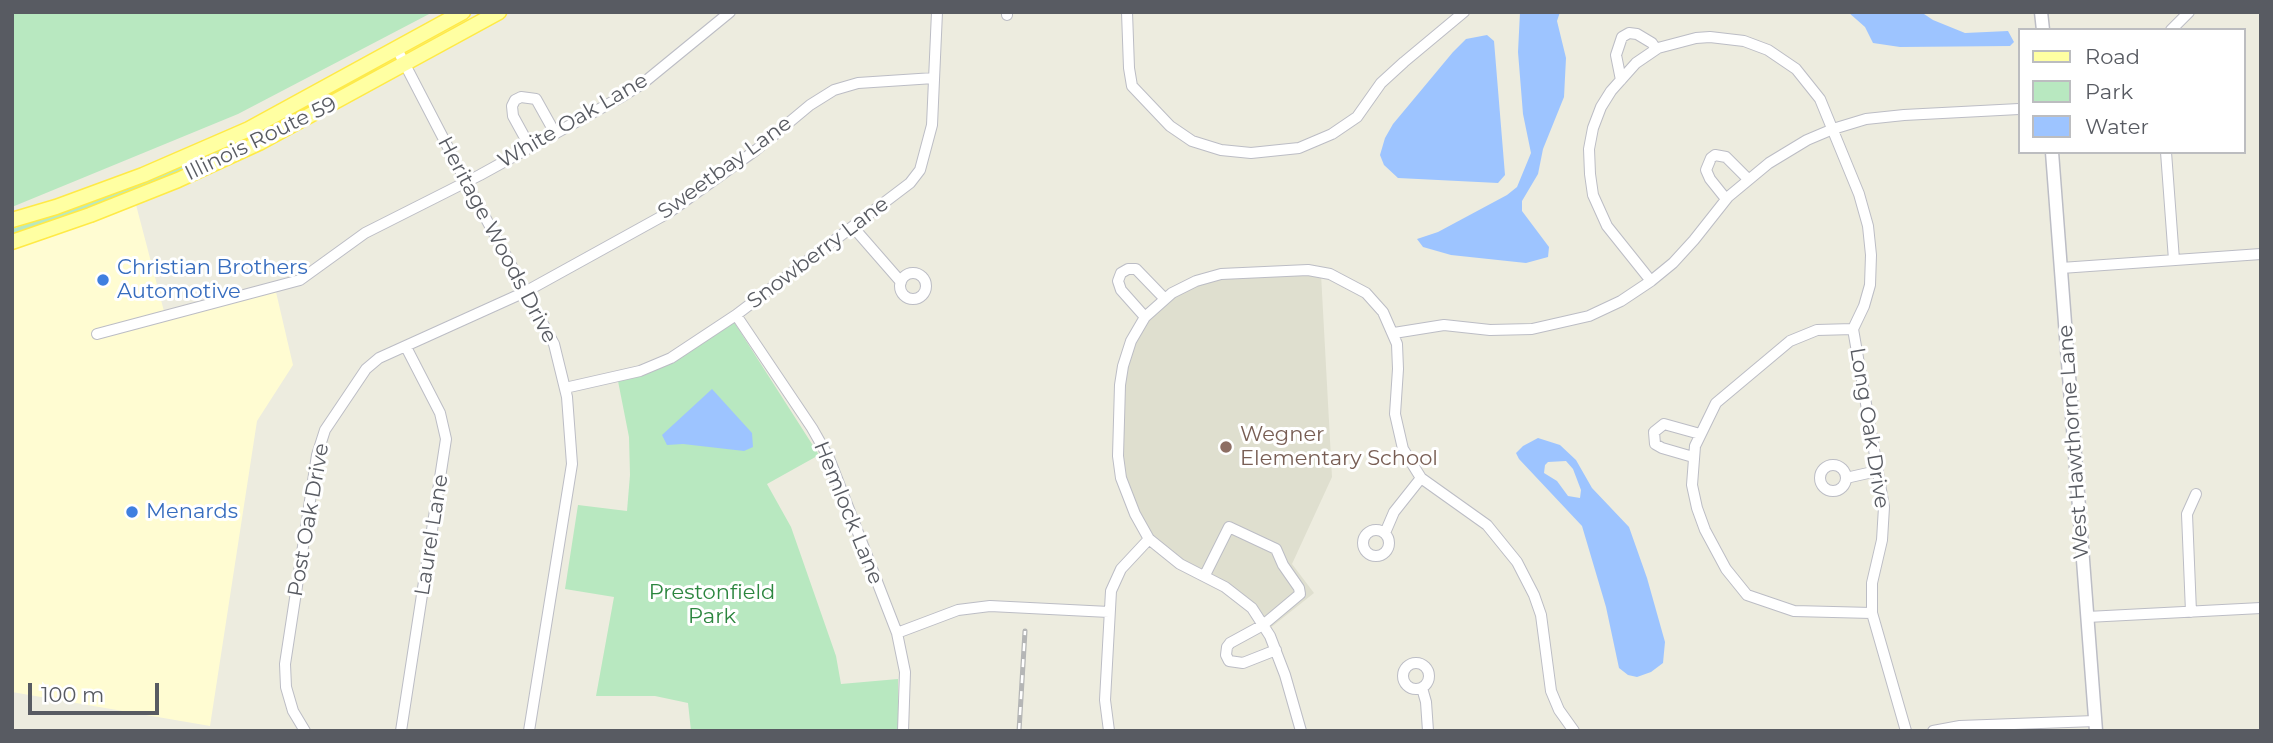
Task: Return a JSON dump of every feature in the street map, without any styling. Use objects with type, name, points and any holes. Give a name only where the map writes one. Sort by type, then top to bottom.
[{"type":"main road","name":"Illinois Route 59","points":[[12,220],[99,192],[186,158],[290,107],[463,12]]},
{"type":"main road","name":"Illinois Route 59","points":[[12,242],[90,215],[259,143],[499,12]]},
{"type":"street","name":"White Oak Lane","points":[[97,334],[300,280],[365,233],[466,182],[642,84],[730,12]]},
{"type":"street","name":"Snowberry Lane","points":[[565,388],[640,371],[671,358],[736,315],[910,183],[920,170],[932,125],[937,12]]},
{"type":"street","points":[[1127,12],[1132,86],[1170,126],[1192,141],[1221,150],[1251,153],[1299,148],[1332,134],[1357,117],[1381,83],[1464,12]]},
{"type":"street","points":[[2173,28],[2189,12]]},
{"type":"street","points":[[1621,80],[1616,55],[1622,37],[1629,33],[1637,34],[1657,49],[1636,63],[1601,107],[1589,149],[1591,184],[1597,206],[1607,226],[1651,281]]},
{"type":"street","name":"Long Oak Drive","points":[[1657,49],[1687,40],[1710,37],[1744,41],[1768,50],[1796,69],[1824,105],[1858,194],[1870,241],[1870,285],[1868,298],[1853,329],[1884,517],[1882,540],[1872,583],[1872,612],[1906,731]]},
{"type":"street","name":"Heritage Woods Drive","points":[[397,49],[554,344],[565,388],[572,464],[529,731]]},
{"type":"street","name":"Sweetbay Lane","points":[[525,292],[668,213],[756,150],[822,97],[858,83],[934,78]]},
{"type":"street","points":[[530,147],[513,116],[512,106],[515,100],[522,97],[536,99],[555,133]]},
{"type":"street","points":[[1394,333],[1436,325],[1509,330],[1553,326],[1589,316],[1651,281],[1687,248],[1726,199],[1748,179],[1793,147],[1833,129],[1866,119],[2018,108]]},
{"type":"street","name":"West Hawthorne Lane","points":[[2052,154],[2095,726]]},
{"type":"street","points":[[2166,154],[2174,260]]},
{"type":"street","points":[[1726,199],[1706,170],[1711,158],[1715,155],[1726,157],[1748,179]]},
{"type":"street","points":[[853,227],[901,282]]},
{"type":"street","points":[[2061,268],[2261,254]]},
{"type":"street","points":[[1145,317],[1121,290],[1118,282],[1121,273],[1128,269],[1136,270],[1165,299]]},
{"type":"street","points":[[1301,731],[1276,650],[1252,608],[1205,575],[1180,564],[1149,539],[1122,486],[1118,456],[1123,366],[1131,341],[1145,317],[1165,299],[1196,281],[1221,274],[1308,270],[1340,278],[1366,293],[1383,312],[1394,333],[1398,361],[1394,405],[1396,426],[1403,449],[1421,478],[1487,525],[1517,562],[1541,615],[1551,691],[1559,710],[1574,731]]},
{"type":"street","name":"Post Oak Drive","points":[[305,731],[293,711],[286,687],[285,664],[317,455],[325,430],[366,369],[379,358],[525,292]]},
{"type":"street","name":"Hemlock Lane","points":[[736,315],[812,428],[829,458],[897,633],[905,672],[903,731]]},
{"type":"street","points":[[1853,329],[1816,330],[1781,346],[1716,403],[1700,434],[1693,457],[1692,485],[1700,518],[1726,569],[1747,595],[1794,611],[1872,612]]},
{"type":"street","name":"Laurel Lane","points":[[401,731],[446,439],[440,413],[406,347]]},
{"type":"street","points":[[1693,457],[1655,444],[1654,432],[1664,424],[1700,434]]},
{"type":"street","points":[[1846,478],[1877,471]]},
{"type":"street","points":[[1385,533],[1394,512],[1421,478]]},
{"type":"street","points":[[2191,612],[2187,514],[2196,494]]},
{"type":"street","points":[[1205,575],[1229,527],[1276,549],[1300,594],[1263,625],[1227,647],[1229,662],[1243,663],[1276,650]]},
{"type":"street","points":[[1109,731],[1105,700],[1111,591],[1116,577],[1149,539]]},
{"type":"street","points":[[897,633],[958,610],[990,606],[1109,612]]},
{"type":"street","points":[[2087,617],[2261,608]]},
{"type":"street","points":[[1422,688],[1428,731]]},
{"type":"street","points":[[1933,731],[1960,726],[2095,726]]},
{"type":"shaded area","points":[[135,201],[166,319],[276,292],[293,365],[257,421],[210,726],[12,692],[12,248]]},
{"type":"shaded area","name":"Wegner Elementary School","points":[[1321,274],[1332,477],[1292,564],[1314,593],[1269,629],[1264,620],[1152,537],[1137,514],[1121,465],[1125,374],[1133,346],[1147,320],[1187,287],[1223,276]]},
{"type":"green space","points":[[12,12],[433,12],[238,114],[12,207]]},
{"type":"green space","points":[[377,68],[379,71],[274,128],[180,172],[12,236],[12,229],[109,195],[235,142]]},
{"type":"green space","name":"Prestonfield Park","points":[[734,322],[819,455],[767,484],[791,527],[836,656],[841,684],[898,679],[898,731],[691,731],[688,703],[655,696],[596,696],[614,597],[565,589],[578,505],[627,511],[629,437],[618,381],[674,361]]},
{"type":"water","points":[[1520,12],[1560,12],[1557,21],[1566,58],[1564,97],[1543,149],[1538,174],[1522,201],[1522,211],[1549,247],[1548,257],[1526,263],[1451,255],[1423,247],[1417,239],[1438,232],[1517,187],[1531,153],[1523,114],[1518,52]]},
{"type":"water","points":[[1848,12],[1921,12],[1965,33],[2008,31],[2014,42],[2010,46],[1900,47],[1873,43],[1865,27]]},
{"type":"water","points":[[1487,35],[1494,41],[1505,175],[1498,183],[1398,178],[1384,165],[1380,155],[1393,124],[1466,39]]},
{"type":"water","points":[[712,389],[752,433],[753,447],[744,451],[683,444],[667,445],[662,435]]},
{"type":"water","points":[[1538,438],[1560,445],[1576,460],[1592,488],[1629,527],[1665,642],[1663,663],[1651,672],[1637,677],[1628,675],[1619,668],[1606,607],[1582,526],[1519,459],[1516,453]],"holes":[[[1566,461],[1573,469],[1581,490],[1580,498],[1568,496],[1557,481],[1544,473],[1548,462]]]},
{"type":"railway","points":[[1019,731],[1025,631]]},
{"type":"place","name":"Christian Brothers Automotive","points":[[103,280]]},
{"type":"place","name":"Wegner Elementary School","points":[[1226,447]]},
{"type":"place","name":"Menards","points":[[132,512]]}]
